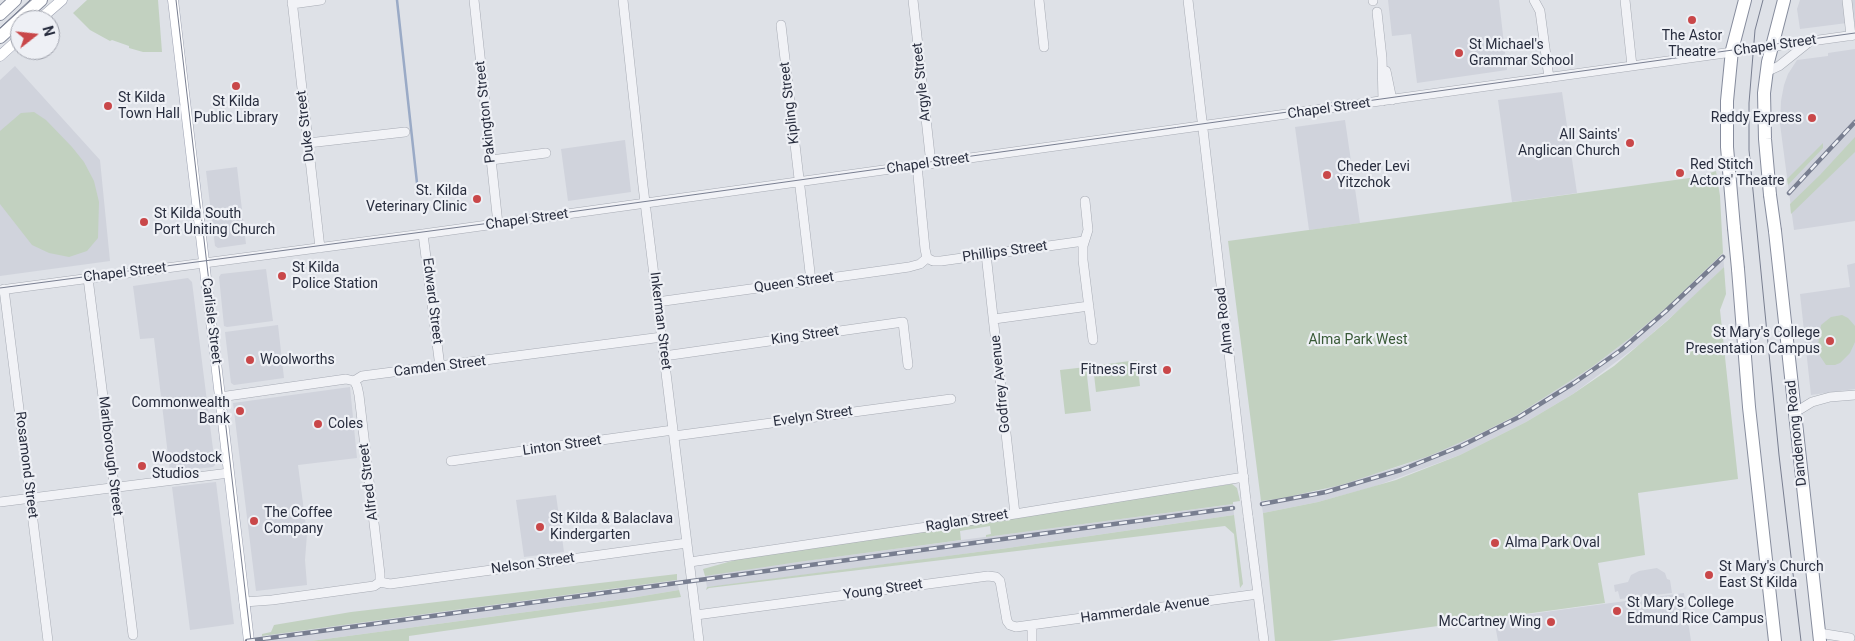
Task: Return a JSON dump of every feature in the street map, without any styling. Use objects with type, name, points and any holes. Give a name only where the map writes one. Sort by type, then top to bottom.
[{"type":"highway","points":[[0,14],[15,0]]},
{"type":"highway","points":[[1745,0],[1732,52],[1726,101],[1726,129],[1749,407],[1772,639]]},
{"type":"highway","name":"Dandenong Road","points":[[1784,0],[1766,72],[1764,124],[1770,195],[1819,637]]},
{"type":"highway","points":[[0,37],[40,1]]},
{"type":"main road","points":[[50,10],[62,0]]},
{"type":"main road","name":"Carlisle Street","points":[[173,0],[249,641]]},
{"type":"main road","points":[[0,56],[10,47]]},
{"type":"street","points":[[292,2],[321,0]]},
{"type":"street","name":"Pakington Street","points":[[474,0],[498,224]]},
{"type":"street","name":"Inkerman Street","points":[[623,0],[645,203],[700,641]]},
{"type":"street","name":"Argyle Street","points":[[913,0],[931,164]]},
{"type":"street","points":[[1039,0],[1044,47]]},
{"type":"street","name":"Alma Road","points":[[1188,0],[1264,641]]},
{"type":"street","points":[[1534,0],[1540,11],[1549,78]]},
{"type":"street","points":[[1625,0],[1632,66]]},
{"type":"street","points":[[1847,0],[1853,36]]},
{"type":"street","name":"Duke Street","points":[[292,2],[320,248]]},
{"type":"street","points":[[1377,12],[1388,101]]},
{"type":"street","name":"Kipling Street","points":[[780,25],[811,281]]},
{"type":"street","name":"Chapel Street","points":[[2,289],[498,224],[1853,36]]},
{"type":"street","points":[[1766,72],[1779,66],[1809,41]]},
{"type":"street","points":[[308,143],[405,132]]},
{"type":"street","points":[[491,160],[546,153]]},
{"type":"street","points":[[916,165],[927,258]]},
{"type":"street","points":[[1085,201],[1088,230],[1084,241],[1082,260],[1093,340]]},
{"type":"street","name":"Edward Street","points":[[423,234],[440,367]]},
{"type":"street","name":"Phillips Street","points":[[927,258],[936,262],[1084,241]]},
{"type":"street","name":"Godfrey Avenue","points":[[986,254],[1015,514]]},
{"type":"street","name":"Queen Street","points":[[657,302],[909,267],[920,264],[927,258]]},
{"type":"street","name":"Marlborough Street","points":[[88,278],[133,635]]},
{"type":"street","name":"Rosamond Street","points":[[2,289],[48,641]]},
{"type":"street","points":[[994,319],[1088,306]]},
{"type":"street","name":"King Street","points":[[664,356],[903,322],[908,365]]},
{"type":"street","name":"Camden Street","points":[[220,396],[346,379],[354,381],[362,376],[662,337]]},
{"type":"street","name":"Alfred Street","points":[[354,381],[359,395],[380,574],[379,583]]},
{"type":"street","points":[[1794,412],[1810,403],[1855,395]]},
{"type":"street","name":"Evelyn Street","points":[[674,433],[951,399]]},
{"type":"street","name":"Linton Street","points":[[450,462],[674,433]]},
{"type":"street","points":[[0,502],[229,473]]},
{"type":"street","name":"Raglan Street","points":[[690,562],[1015,514],[1244,477]]},
{"type":"street","name":"Nelson Street","points":[[244,602],[272,600],[379,583],[390,584],[687,543]]},
{"type":"street","name":"Young Street","points":[[696,615],[992,576],[1000,581],[1006,618],[1009,623],[1016,627],[1032,626]]},
{"type":"street","name":"Hammerdale Avenue","points":[[1032,626],[1258,594]]},
{"type":"street","points":[[1032,626],[1032,641]]},
{"type":"street","points":[[1819,637],[1849,639]]},
{"type":"shaded area","name":"St Michael's Grammar School","points":[[1388,0],[1499,0],[1507,70],[1417,83],[1411,34],[1392,36]]},
{"type":"shaded area","points":[[1800,0],[1855,0],[1855,22],[1800,29],[1797,9]]},
{"type":"shaded area","points":[[1855,49],[1855,221],[1794,230],[1780,124],[1784,85],[1788,74],[1797,60],[1828,56],[1828,53]]},
{"type":"shaded area","points":[[15,66],[100,160],[110,261],[0,276],[0,80]]},
{"type":"shaded area","name":"St Michael's Grammar School","points":[[1562,92],[1577,193],[1512,202],[1498,100]]},
{"type":"shaded area","name":"Cheder Levi Yitzchok","points":[[1345,120],[1360,223],[1309,230],[1295,127]]},
{"type":"shaded area","points":[[625,140],[631,192],[568,201],[561,149]]},
{"type":"shaded area","points":[[237,167],[246,244],[218,248],[215,246],[206,171]]},
{"type":"shaded area","points":[[1723,253],[1724,267],[1687,303],[1640,344],[1573,394],[1526,422],[1460,455],[1376,486],[1318,502],[1263,513],[1261,501],[1318,491],[1404,465],[1477,435],[1517,415],[1592,367],[1630,338],[1683,292]]},
{"type":"shaded area","name":"St Mary's College Presentation Campus","points":[[1855,263],[1855,389],[1811,395],[1800,294],[1850,287],[1847,265]]},
{"type":"shaded area","points":[[266,269],[273,321],[224,326],[219,277],[221,274]]},
{"type":"shaded area","points":[[188,278],[192,282],[215,465],[213,467],[170,472],[154,338],[140,339],[133,286]]},
{"type":"shaded area","points":[[278,325],[284,378],[234,385],[231,383],[225,332]]},
{"type":"shaded area","points":[[350,387],[357,458],[298,465],[307,534],[305,560],[307,585],[256,591],[233,403]]},
{"type":"shaded area","points":[[216,482],[234,624],[190,630],[172,487]]},
{"type":"shaded area","name":"St Kilda & Balaclava Kindergarten","points":[[556,495],[564,552],[524,557],[516,500]]},
{"type":"shaded area","points":[[1233,504],[1234,515],[1001,549],[719,586],[707,587],[705,576],[743,569]]},
{"type":"shaded area","points":[[1657,568],[1665,573],[1667,579],[1670,580],[1672,593],[1620,599],[1618,591],[1615,592],[1614,585],[1628,582],[1631,575],[1639,571]]},
{"type":"shaded area","points":[[677,580],[679,590],[631,598],[311,641],[267,641],[267,636],[270,635]]},
{"type":"shaded area","name":"St Mary's College Edmund Rice Campus","points":[[1684,593],[1691,641],[1498,641],[1494,619]]},
{"type":"green space","points":[[87,0],[158,0],[162,52],[143,52],[129,48],[129,46],[110,41],[90,30],[73,13]]},
{"type":"green space","points":[[34,112],[46,120],[72,147],[84,162],[94,181],[99,202],[98,238],[87,251],[69,257],[49,253],[32,245],[0,204],[0,131],[21,113]]},
{"type":"green space","points":[[1855,137],[1855,152],[1791,214],[1790,204]]},
{"type":"green space","points":[[1823,143],[1823,148],[1788,185],[1787,179]]},
{"type":"green space","name":"Alma Park West","points":[[1716,171],[1720,196],[1723,253],[1667,307],[1592,367],[1517,415],[1429,456],[1341,485],[1261,501],[1228,241],[1697,177]]},
{"type":"green space","points":[[1724,267],[1726,294],[1720,310],[1738,479],[1638,493],[1645,555],[1598,563],[1605,603],[1329,641],[1275,641],[1263,513],[1318,502],[1396,480],[1460,455],[1526,422],[1573,394],[1614,366],[1667,321]]},
{"type":"green space","points":[[1842,315],[1848,318],[1855,326],[1855,342],[1850,353],[1840,363],[1826,365],[1820,356],[1818,345],[1821,325],[1831,317]]},
{"type":"green space","points":[[1137,360],[1140,386],[1096,392],[1093,366]]},
{"type":"green space","points":[[1086,367],[1091,411],[1065,414],[1060,370]]},
{"type":"green space","points":[[1232,484],[1237,488],[1240,501],[1233,502],[1233,504],[986,537],[986,535],[991,534],[990,526],[960,531],[961,540],[705,576],[703,569],[739,559]]},
{"type":"green space","points":[[1234,515],[1243,584],[1240,588],[1234,534],[1225,526],[709,588],[706,590],[707,587],[1001,549]]},
{"type":"green space","points":[[677,574],[677,580],[262,636],[262,634],[271,632],[274,625],[351,612]]},
{"type":"green space","points":[[679,590],[681,597],[409,636],[409,641],[311,641],[631,598]]},
{"type":"waterway","points":[[397,0],[417,183]]},
{"type":"tram line","points":[[0,28],[30,0]]},
{"type":"tram line","points":[[176,0],[251,641]]},
{"type":"tram line","points":[[1763,0],[1755,30],[1749,103],[1749,150],[1779,455],[1801,641]]},
{"type":"tram line","points":[[0,288],[498,222],[1855,33]]},
{"type":"railway","points":[[1789,193],[1855,122]]},
{"type":"railway","points":[[1262,504],[1326,492],[1401,470],[1461,446],[1519,417],[1574,383],[1621,350],[1723,257]]},
{"type":"railway","points":[[247,641],[1233,508]]},
{"type":"place","name":"The Astor Theatre","points":[[1692,20]]},
{"type":"place","name":"St Michael's Grammar School","points":[[1459,53]]},
{"type":"place","name":"St Kilda Public Library","points":[[236,86]]},
{"type":"place","name":"St Kilda Town Hall","points":[[108,106]]},
{"type":"place","name":"Reddy Express","points":[[1812,118]]},
{"type":"place","name":"All Saints' Anglican Church","points":[[1630,143]]},
{"type":"place","name":"Red Stitch Actors' Theatre","points":[[1680,173]]},
{"type":"place","name":"Cheder Levi Yitzchok","points":[[1327,175]]},
{"type":"place","name":"St. Kilda Veterinary Clinic","points":[[477,199]]},
{"type":"place","name":"St Kilda South Port Uniting Church","points":[[144,222]]},
{"type":"place","name":"St Kilda Police Station","points":[[282,276]]},
{"type":"place","name":"St Mary's College Presentation Campus","points":[[1830,341]]},
{"type":"place","name":"Woolworths","points":[[250,360]]},
{"type":"place","name":"Fitness First","points":[[1167,370]]},
{"type":"place","name":"Commonwealth Bank","points":[[240,411]]},
{"type":"place","name":"Coles","points":[[318,424]]},
{"type":"place","name":"Woodstock Studios","points":[[142,466]]},
{"type":"place","name":"The Coffee Company","points":[[254,521]]},
{"type":"place","name":"St Kilda & Balaclava Kindergarten","points":[[540,527]]},
{"type":"place","name":"Alma Park Oval","points":[[1495,543]]},
{"type":"place","name":"St Mary's Church East St Kilda","points":[[1709,575]]},
{"type":"place","name":"St Mary's College Edmund Rice Campus","points":[[1617,611]]},
{"type":"place","name":"McCartney Wing","points":[[1551,622]]}]
